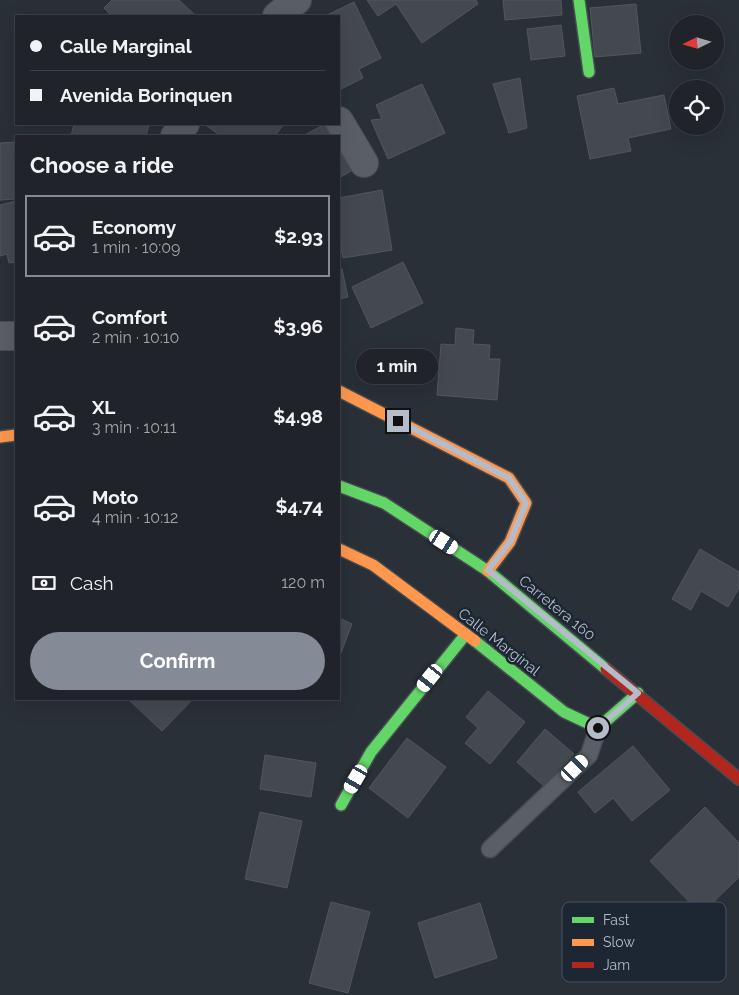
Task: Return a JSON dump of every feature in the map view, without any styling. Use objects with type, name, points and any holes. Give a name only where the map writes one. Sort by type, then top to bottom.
[{"type":"street","points":[[278,15],[297,0]]},
{"type":"street","points":[[579,0],[589,72]]},
{"type":"street","points":[[340,123],[364,164]]},
{"type":"street","points":[[176,135],[184,125]]},
{"type":"street","points":[[0,336],[15,336]]},
{"type":"street","points":[[340,393],[509,478],[526,503],[510,542],[488,570]]},
{"type":"street","points":[[0,437],[15,435]]},
{"type":"street","name":"Carretera 160","points":[[340,486],[384,503],[488,570],[739,779]]},
{"type":"street","name":"Calle Marginal","points":[[340,550],[373,566],[466,634],[564,712],[598,728]]},
{"type":"street","points":[[341,805],[371,752],[466,634]]},
{"type":"street","points":[[598,728],[638,693]]},
{"type":"lane","points":[[490,849],[589,755],[598,728]]},
{"type":"building","points":[[112,0],[179,0],[195,15],[111,15],[104,8]]},
{"type":"building","points":[[367,0],[476,0],[478,4],[422,43],[396,4],[378,16]]},
{"type":"building","points":[[503,0],[561,0],[562,15],[505,20]]},
{"type":"building","points":[[354,2],[381,58],[359,69],[363,78],[340,90],[340,15],[327,15]]},
{"type":"building","points":[[636,4],[641,53],[595,57],[590,8]]},
{"type":"building","points":[[561,25],[565,56],[531,60],[527,29]]},
{"type":"building","points":[[520,78],[527,128],[509,133],[493,84]]},
{"type":"building","points":[[422,84],[445,133],[388,159],[371,120],[382,119],[376,105]]},
{"type":"building","points":[[614,88],[618,104],[664,95],[669,129],[628,138],[631,151],[590,159],[577,96]]},
{"type":"building","points":[[74,125],[149,125],[146,135],[71,135]]},
{"type":"building","points":[[205,125],[283,125],[276,135],[220,135]]},
{"type":"building","points":[[326,125],[333,135],[305,135]]},
{"type":"building","points":[[15,142],[15,199],[0,200],[0,143]]},
{"type":"building","points":[[340,147],[353,170],[340,177]]},
{"type":"building","points":[[382,190],[392,250],[343,258],[340,244],[340,198]]},
{"type":"building","points":[[15,201],[15,262],[9,263],[7,254],[0,256],[0,205]]},
{"type":"building","points":[[403,262],[423,303],[371,328],[352,287]]},
{"type":"building","points":[[342,269],[348,297],[340,299],[340,270]]},
{"type":"building","points":[[456,328],[474,330],[473,344],[490,345],[489,359],[500,359],[497,400],[437,395],[441,344],[455,345]]},
{"type":"building","points":[[700,549],[739,572],[739,588],[728,607],[701,591],[691,610],[672,599]]},
{"type":"building","points":[[340,618],[352,624],[340,655]]},
{"type":"building","points":[[488,691],[525,722],[490,764],[465,743],[478,728],[466,717]]},
{"type":"building","points":[[129,700],[192,700],[162,731]]},
{"type":"building","points":[[545,729],[574,754],[545,787],[517,762]]},
{"type":"building","points":[[407,738],[446,767],[408,818],[369,788]]},
{"type":"building","points":[[633,746],[670,790],[632,821],[613,798],[595,813],[578,792]]},
{"type":"building","points":[[265,755],[316,763],[311,797],[260,789]]},
{"type":"building","points":[[705,807],[739,843],[739,877],[713,902],[689,902],[650,861]]},
{"type":"building","points":[[260,812],[302,821],[287,888],[245,879]]},
{"type":"building","points":[[331,902],[370,912],[348,993],[309,983]]},
{"type":"building","points":[[480,903],[497,958],[435,978],[418,923]]},
{"type":"traffic: fast","points":[[579,0],[589,72]]},
{"type":"traffic: fast","points":[[340,486],[384,503],[488,571],[606,669]]},
{"type":"traffic: fast","points":[[341,805],[371,752],[466,634]]},
{"type":"traffic: fast","points":[[475,641],[564,712],[598,728],[638,693]]},
{"type":"traffic: slow","points":[[340,392],[509,478],[526,503],[510,542],[488,571]]},
{"type":"traffic: slow","points":[[0,437],[15,435]]},
{"type":"traffic: slow","points":[[340,549],[373,565],[475,641]]},
{"type":"traffic: jam","points":[[606,669],[739,779]]},
{"type":"route","points":[[398,421],[509,478],[526,503],[510,542],[488,570],[638,693],[598,728]]}]
